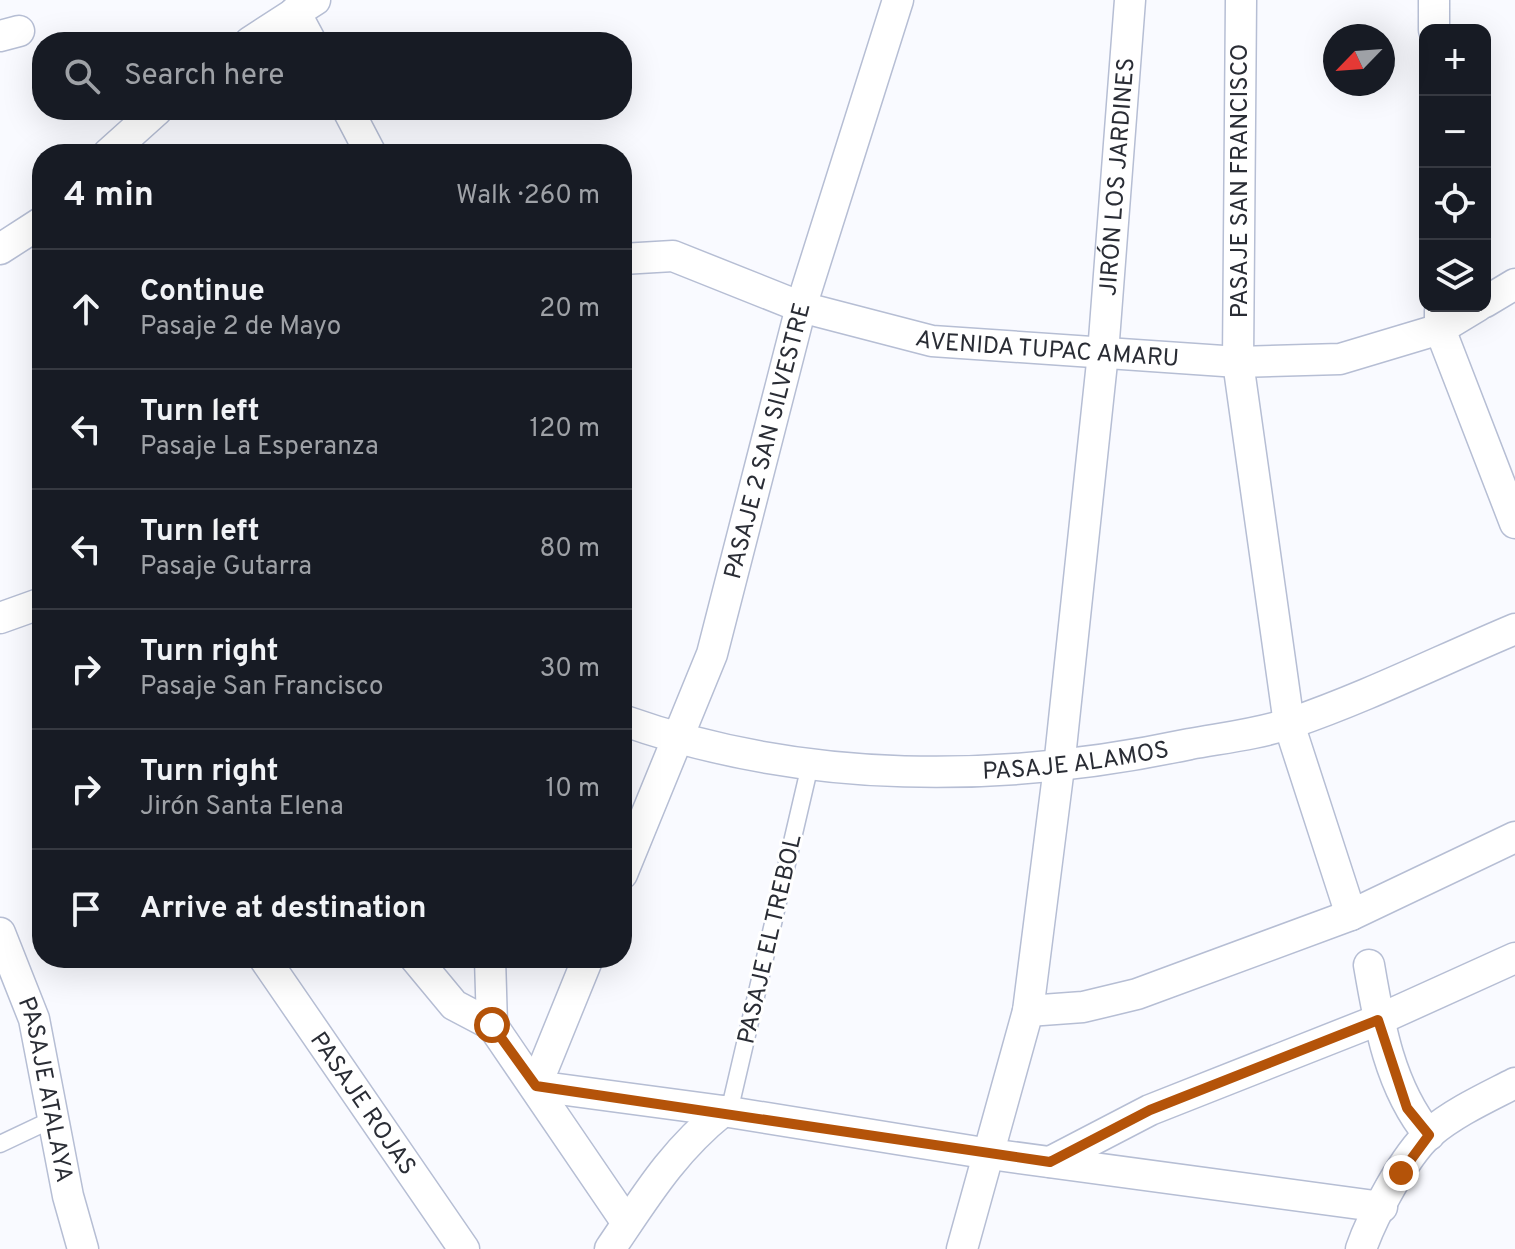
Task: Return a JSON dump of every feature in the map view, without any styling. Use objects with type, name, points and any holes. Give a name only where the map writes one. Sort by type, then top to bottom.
[{"type":"street","name":"PASAJE 2 SAN SILVESTRE","points":[[632,850],[712,654],[801,307],[898,0]]},
{"type":"street","name":"JIRÓN LOS JARDINES","points":[[962,1249],[1028,1011],[1059,767],[1103,353],[1130,0]]},
{"type":"street","name":"PASAJE SAN FRANCISCO","points":[[1241,0],[1238,362],[1289,724],[1351,915]]},
{"type":"street","points":[[1434,0],[1434,24]]},
{"type":"street","points":[[265,32],[305,6],[309,32]]},
{"type":"street","points":[[119,144],[146,120]]},
{"type":"street","points":[[353,120],[366,144]]},
{"type":"street","points":[[0,249],[32,228]]},
{"type":"street","name":"AVENIDA TUPAC AMARU","points":[[632,258],[673,256],[801,307],[932,341],[1238,362],[1340,359],[1440,317]]},
{"type":"street","points":[[1491,298],[1515,284]]},
{"type":"street","points":[[1440,317],[1515,523]]},
{"type":"street","points":[[0,618],[32,607]]},
{"type":"street","name":"PASAJE ALAMOS","points":[[632,724],[677,740],[810,765],[924,774],[1059,767],[1289,724],[1515,629]]},
{"type":"street","points":[[1028,1011],[1083,1007],[1137,994],[1351,915],[1515,837]]},
{"type":"street","name":"PASAJE ATALAYA","points":[[0,933],[34,1019],[68,1196],[83,1249]]},
{"type":"street","points":[[1050,1162],[1150,1110],[1378,1020],[1515,958]]},
{"type":"street","points":[[1369,965],[1378,1020],[1407,1108],[1429,1135]]},
{"type":"street","name":"PASAJE ROJAS","points":[[271,968],[464,1249]]},
{"type":"street","points":[[423,968],[454,1005],[492,1025],[627,1223]]},
{"type":"street","points":[[490,968],[492,1025]]},
{"type":"street","points":[[536,1086],[584,968]]},
{"type":"street","points":[[1361,1249],[1382,1207],[1429,1135],[1471,1106],[1515,1083]]},
{"type":"street","points":[[536,1086],[726,1112],[990,1154],[1382,1207]]},
{"type":"street","points":[[610,1249],[668,1161],[692,1136],[726,1112]]},
{"type":"lane","name":"PASAJE EL TREBOL","points":[[726,1112],[810,765]]},
{"type":"lane","points":[[0,1144],[55,1118]]},
{"type":"route","points":[[492,1025],[536,1086],[723,1111],[1050,1162],[1150,1110],[1378,1020],[1407,1108],[1429,1135],[1401,1173]]}]
